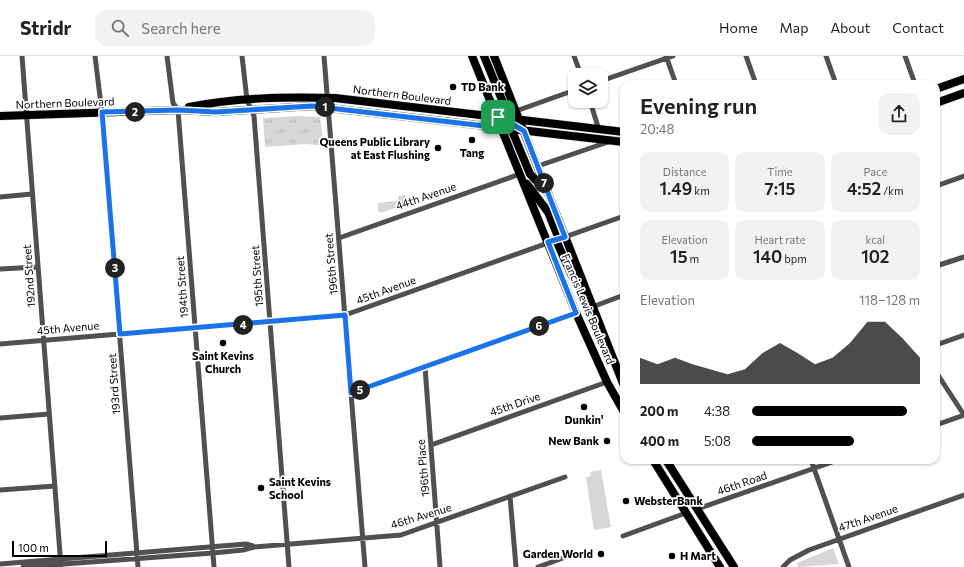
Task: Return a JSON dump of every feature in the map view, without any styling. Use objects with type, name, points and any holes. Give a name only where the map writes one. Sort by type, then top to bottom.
[{"type":"main road","name":"Francis Lewis Boulevard","points":[[472,56],[499,118],[520,174],[557,239],[592,307],[620,372]]},
{"type":"main road","points":[[484,56],[512,124],[522,131]]},
{"type":"main road","name":"Francis Lewis Boulevard","points":[[494,56],[522,131],[538,166],[547,193],[576,313],[607,382],[620,405]]},
{"type":"main road","points":[[940,88],[964,79]]},
{"type":"main road","points":[[940,102],[964,93]]},
{"type":"main road","name":"Northern Boulevard","points":[[178,110],[214,102],[290,97],[332,98],[620,132]]},
{"type":"main road","name":"Northern Boulevard","points":[[0,116],[178,110],[216,112],[312,106],[620,142]]},
{"type":"main road","points":[[499,118],[510,124],[530,174],[547,193]]},
{"type":"main road","points":[[655,464],[720,567]]},
{"type":"main road","points":[[669,464],[734,567]]},
{"type":"street","name":"192nd Street","points":[[22,56],[61,564]]},
{"type":"street","name":"193rd Street","points":[[95,56],[102,112],[138,567]]},
{"type":"street","name":"194th Street","points":[[167,56],[173,102],[178,110],[214,567]]},
{"type":"street","name":"195th Street","points":[[242,56],[247,100],[254,116],[289,567]]},
{"type":"street","name":"196th Street","points":[[324,56],[332,98],[329,108],[365,567]]},
{"type":"street","points":[[574,56],[578,68]]},
{"type":"street","points":[[608,78],[673,56]]},
{"type":"street","points":[[746,56],[755,80]]},
{"type":"street","points":[[826,56],[835,80]]},
{"type":"street","points":[[905,56],[914,80]]},
{"type":"street","points":[[667,57],[675,80]]},
{"type":"street","points":[[516,112],[568,93]]},
{"type":"street","points":[[592,108],[599,130]]},
{"type":"street","points":[[538,166],[612,141]]},
{"type":"street","name":"44th Avenue","points":[[339,238],[520,174]]},
{"type":"street","points":[[940,185],[964,176]]},
{"type":"street","points":[[0,197],[32,194]]},
{"type":"street","name":"45th Avenue","points":[[0,344],[345,315],[620,217]]},
{"type":"street","points":[[940,265],[964,257]]},
{"type":"street","points":[[0,269],[38,267]]},
{"type":"street","points":[[592,307],[620,297]]},
{"type":"street","points":[[351,393],[576,313]]},
{"type":"street","points":[[940,344],[964,335]]},
{"type":"street","name":"196th Place","points":[[424,367],[440,567]]},
{"type":"street","points":[[940,378],[964,415],[940,424]]},
{"type":"street","name":"45th Drive","points":[[431,445],[607,382]]},
{"type":"street","points":[[0,418],[49,414]]},
{"type":"street","points":[[812,464],[849,567]]},
{"type":"street","name":"46th Road","points":[[697,509],[827,464]]},
{"type":"street","name":"46th Avenue","points":[[23,567],[213,553],[243,550],[254,547],[401,535],[565,477]]},
{"type":"street","points":[[0,490],[55,486]]},
{"type":"street","name":"47th Avenue","points":[[783,567],[790,560],[809,550],[964,495]]},
{"type":"street","points":[[510,496],[516,567]]},
{"type":"street","points":[[623,536],[686,513]]},
{"type":"street","name":"46th Avenue","points":[[0,564],[61,564],[137,552],[246,544],[254,547]]},
{"type":"street","points":[[538,567],[574,554]]},
{"type":"green space","points":[[299,116],[320,117],[324,146],[307,144],[265,147],[263,118]]},
{"type":"green space","points":[[405,195],[408,203],[381,213],[380,211],[378,212],[378,203],[398,201],[398,196]]},
{"type":"green space","points":[[601,470],[611,527],[594,530],[586,477],[591,476],[590,472]]},
{"type":"green space","points":[[833,548],[839,564],[798,567],[797,563]]},
{"type":"place","name":"TD Bank","points":[[453,87]]},
{"type":"place","name":"Tang","points":[[472,140]]},
{"type":"place","name":"Queens Public Library at East Flushing","points":[[438,148]]},
{"type":"place","name":"Saint Kevins Church","points":[[223,343]]},
{"type":"place","name":"Dunkin'","points":[[584,407]]},
{"type":"place","name":"New Bank","points":[[607,441]]},
{"type":"place","name":"Saint Kevins School","points":[[261,488]]},
{"type":"place","name":"WebsterBank","points":[[626,501]]},
{"type":"place","name":"Garden World","points":[[601,554]]},
{"type":"place","name":"H Mart","points":[[672,556]]},
{"type":"route","points":[[312,106],[502,128],[498,117],[510,119],[512,124],[524,131],[538,166],[565,237],[548,242],[576,313],[351,393],[345,315],[120,334],[102,112],[178,110],[216,112],[312,106]]}]
